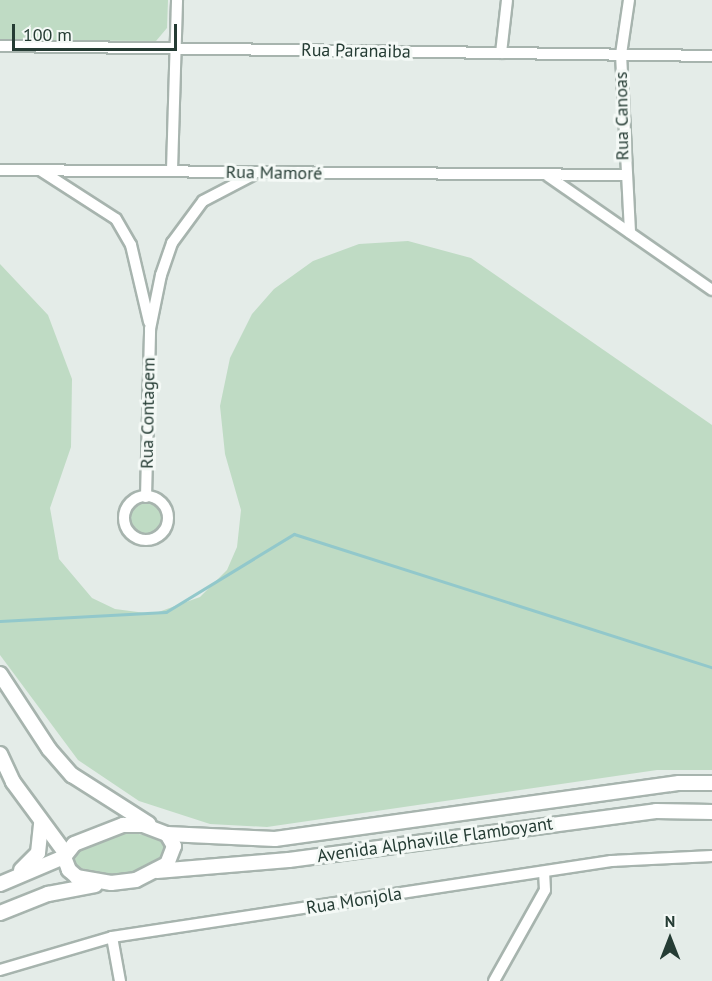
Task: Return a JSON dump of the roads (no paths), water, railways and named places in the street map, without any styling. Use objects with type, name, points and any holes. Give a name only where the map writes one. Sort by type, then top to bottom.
[{"type":"street","points":[[172,170],[178,48],[177,0]]},
{"type":"street","points":[[501,53],[507,0]]},
{"type":"street","name":"Rua Canoas","points":[[628,0],[621,54],[623,175],[630,233]]},
{"type":"street","name":"Rua Paranaiba","points":[[0,46],[712,56]]},
{"type":"street","name":"Rua Mamoré","points":[[0,170],[172,170],[256,174],[623,175]]},
{"type":"street","name":"Rua Contagem","points":[[40,170],[116,219],[141,274],[150,328]]},
{"type":"street","name":"Rua Contagem","points":[[146,496],[150,328],[161,275],[172,243],[202,201],[256,174]]},
{"type":"street","points":[[548,176],[712,290]]},
{"type":"street","points":[[141,274],[161,275]]},
{"type":"street","points":[[146,496],[164,506],[167,519],[158,536],[144,540],[131,534],[124,521],[127,507],[146,496]]},
{"type":"street","points":[[0,674],[48,749],[72,775],[161,831],[174,846],[172,857],[158,871]]},
{"type":"street","points":[[0,754],[41,823],[77,877],[111,883]]},
{"type":"street","name":"Avenida Alphaville Flamboyant","points":[[65,856],[74,844],[103,829],[123,825],[161,831],[275,839],[679,783],[712,783]]},
{"type":"street","name":"Avenida Alphaville Flamboyant","points":[[111,883],[158,871],[289,860],[656,811],[712,812]]},
{"type":"street","points":[[5,881],[38,853],[41,823]]},
{"type":"street","points":[[5,881],[65,856]]},
{"type":"street","name":"Rua Monjola","points":[[0,970],[112,937],[611,861],[712,856]]},
{"type":"street","points":[[494,981],[545,890],[544,872]]},
{"type":"street","points":[[0,913],[48,894],[111,883]]},
{"type":"street","points":[[112,937],[120,981]]},
{"type":"waterway","points":[[0,621],[166,612],[294,534],[712,667]]}]
